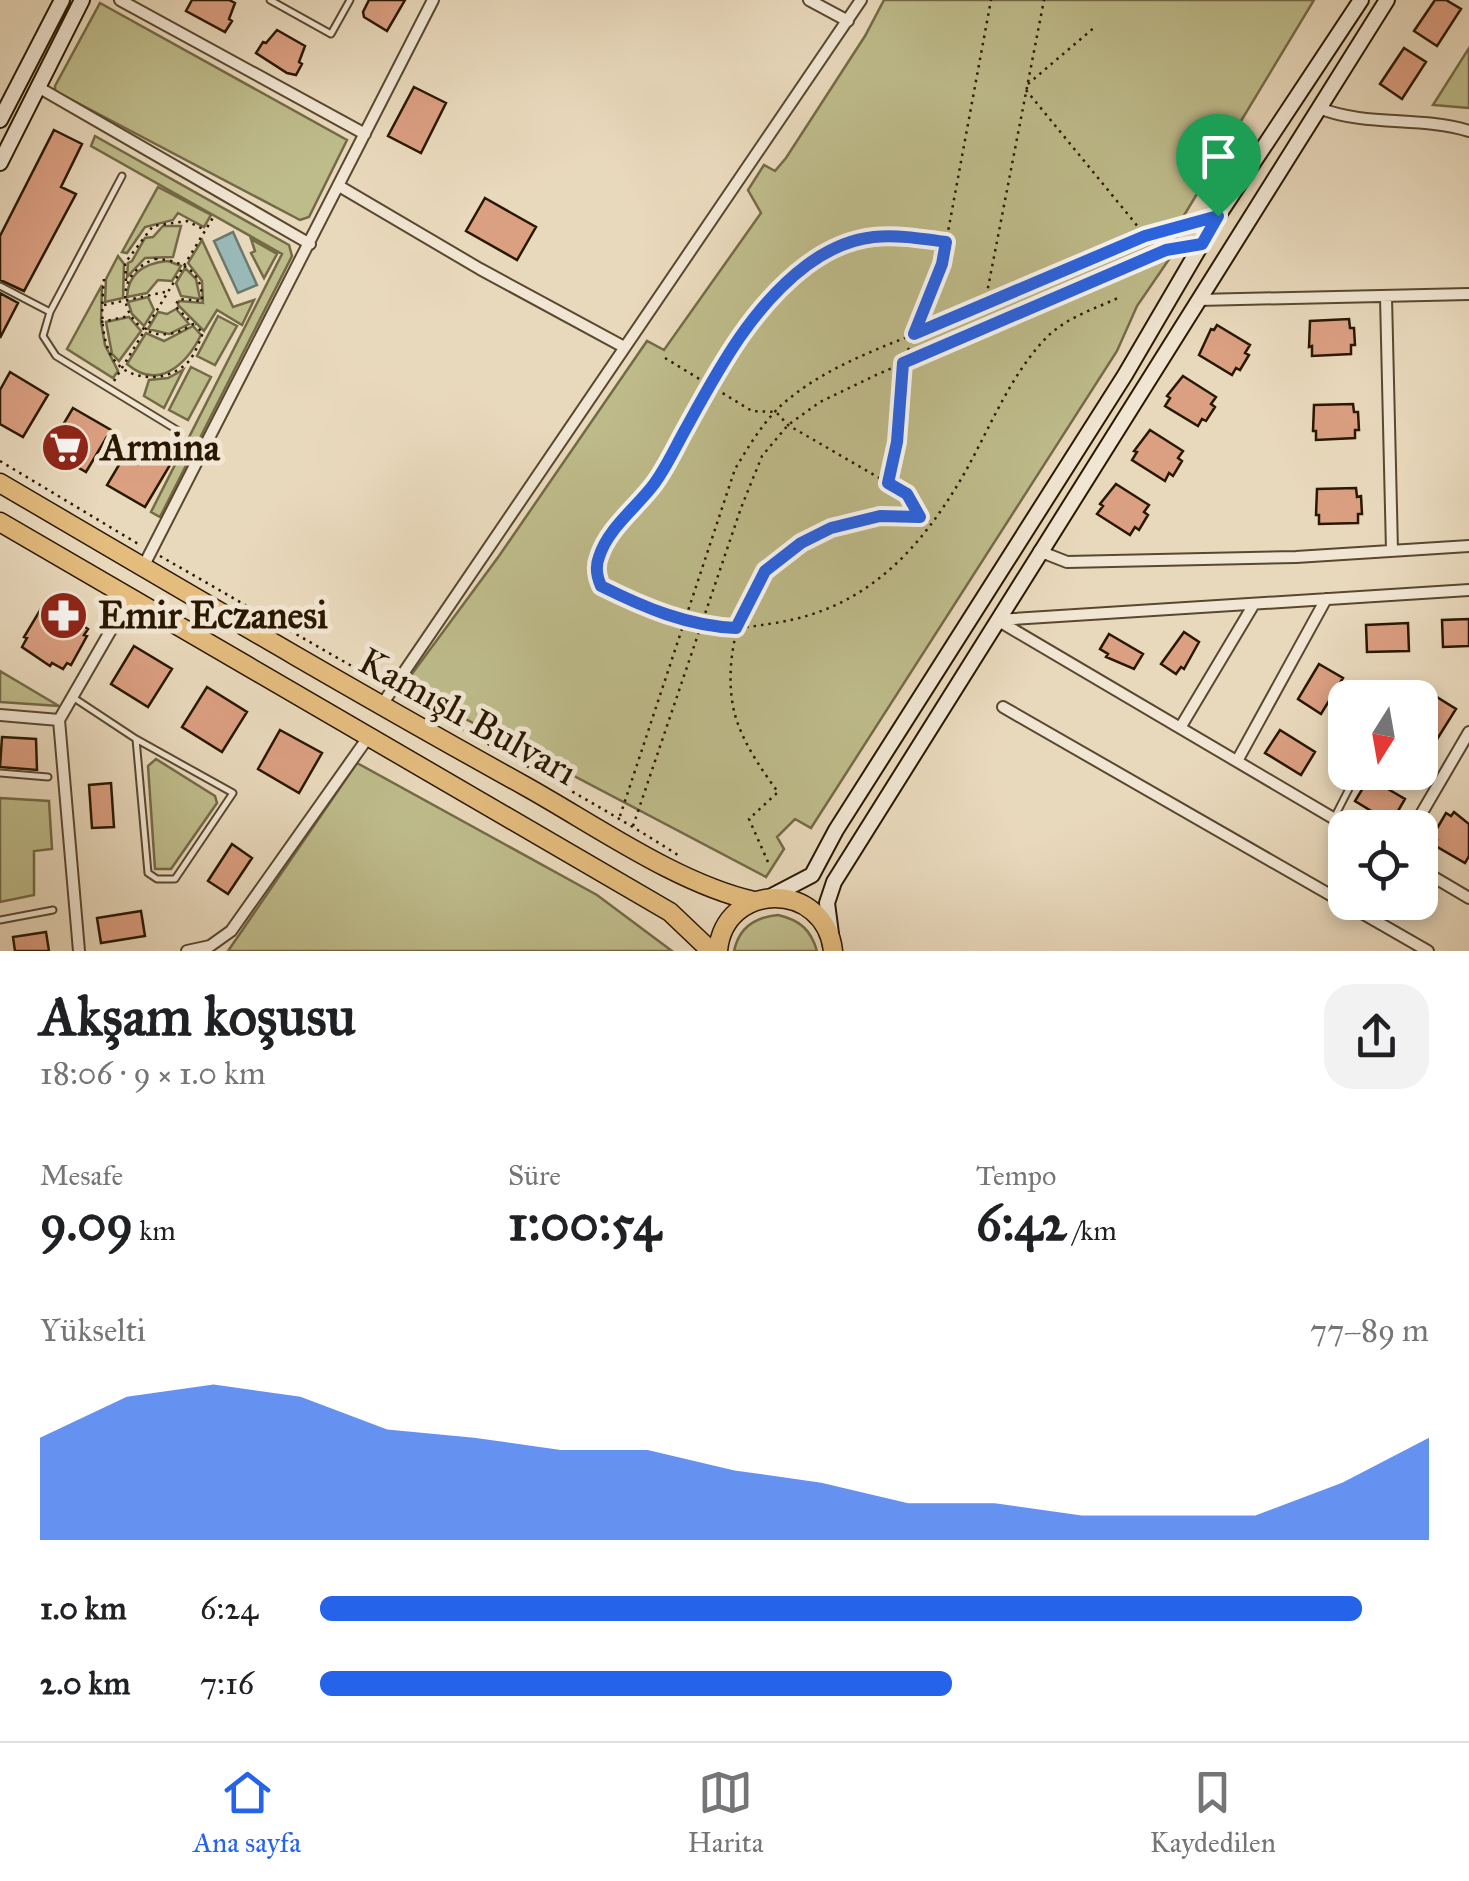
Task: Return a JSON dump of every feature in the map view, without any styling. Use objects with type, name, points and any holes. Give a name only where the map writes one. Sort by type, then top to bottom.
[{"type":"highway","name":"Kamışlı Bulvarı","points":[[0,483],[381,706],[720,894],[795,900],[824,923],[834,947]]},
{"type":"highway","name":"Kamışlı Bulvarı","points":[[0,522],[670,912],[714,951]]},
{"type":"highway","points":[[714,951],[731,918],[761,899]]},
{"type":"main road","points":[[0,120],[62,0]]},
{"type":"main road","points":[[0,163],[82,0]]},
{"type":"main road","points":[[761,899],[812,875],[836,830],[1124,376],[1218,216],[1362,0]]},
{"type":"main road","points":[[834,947],[827,903],[834,882],[1387,0]]},
{"type":"street","points":[[120,0],[365,134]]},
{"type":"street","points":[[143,567],[433,0]]},
{"type":"street","points":[[810,0],[848,21]]},
{"type":"street","points":[[381,706],[860,0]]},
{"type":"street","points":[[38,87],[310,244]]},
{"type":"street","points":[[1319,108],[1346,116],[1440,123],[1469,132]]},
{"type":"street","points":[[339,186],[624,348]]},
{"type":"street","points":[[1198,300],[1469,294]]},
{"type":"street","points":[[1386,296],[1392,550]]},
{"type":"street","points":[[1039,551],[1067,562],[1296,557],[1469,546]]},
{"type":"street","points":[[996,620],[1469,590]]},
{"type":"street","points":[[79,951],[59,720],[130,597]]},
{"type":"street","points":[[1237,761],[1326,599]]},
{"type":"street","points":[[1180,728],[1254,604]]},
{"type":"street","points":[[996,620],[1328,814]]},
{"type":"street","points":[[1003,707],[1428,951]]},
{"type":"street","points":[[0,715],[59,720]]},
{"type":"street","points":[[1424,810],[1469,732]]},
{"type":"street","points":[[187,951],[210,946],[231,931],[369,736]]},
{"type":"street","points":[[1438,880],[1469,898]]},
{"type":"lane","points":[[270,0],[331,34],[350,0]]},
{"type":"lane","points":[[122,176],[50,312],[44,326],[46,344],[56,356],[177,430]]},
{"type":"lane","points":[[0,286],[50,312]]},
{"type":"lane","points":[[74,698],[233,793],[175,879],[166,881],[148,874],[136,738]]},
{"type":"lane","points":[[0,773],[48,777]]},
{"type":"lane","points":[[0,920],[53,910]]},
{"type":"path","points":[[888,483],[897,442],[903,363],[942,264],[991,0]]},
{"type":"path","points":[[985,304],[1044,0]]},
{"type":"path","points":[[1026,88],[1096,26]]},
{"type":"path","points":[[1026,88],[1145,236]]},
{"type":"path","points":[[110,389],[214,216]]},
{"type":"path","points":[[620,816],[735,470],[776,412],[826,372],[1145,236],[1218,216]]},
{"type":"path","points":[[194,324],[172,335],[144,330],[130,315],[125,300],[125,263],[153,226],[187,221],[205,230]]},
{"type":"path","points":[[946,242],[880,234],[853,240],[808,264],[768,300],[729,352],[656,482],[611,535],[599,556],[596,575],[601,586],[662,614],[736,628],[819,614],[866,590],[921,542],[963,476],[1020,372],[1046,338],[1066,321],[1120,297]]},
{"type":"path","points":[[633,826],[762,456],[788,425],[820,402],[903,363],[1166,250],[1202,244]]},
{"type":"path","points":[[104,279],[102,322],[114,360],[148,378],[178,370],[188,362],[203,333],[174,306],[180,299],[202,301],[198,278],[184,264],[155,259],[142,264],[127,282]]},
{"type":"path","points":[[103,305],[168,291]]},
{"type":"path","points":[[102,322],[130,315]]},
{"type":"path","points":[[665,358],[752,410],[776,412],[788,425],[907,494],[920,517]]},
{"type":"path","points":[[768,862],[749,819],[778,792],[748,747],[734,712],[730,668],[736,628],[765,571],[801,543],[831,528],[880,516],[920,517],[934,522]]},
{"type":"shaded area","points":[[884,0],[1314,0],[1180,222],[1174,252],[1137,306],[1117,351],[811,828],[795,819],[777,837],[784,849],[766,877],[403,686],[499,556],[647,341],[664,350],[761,213],[748,190],[764,165],[775,171],[786,158]]},
{"type":"shaded area","points":[[100,3],[347,140],[309,217],[300,220],[55,91]]},
{"type":"shaded area","points":[[1469,48],[1469,108],[1433,105]]},
{"type":"shaded area","points":[[95,136],[289,245],[292,256],[160,517],[151,512],[282,254],[91,146]]},
{"type":"shaded area","points":[[158,187],[211,215],[204,227],[178,213],[173,220],[145,227],[127,253],[122,252]]},
{"type":"shaded area","points":[[163,226],[181,226],[173,257],[145,258],[127,277],[128,263],[145,238],[153,237]]},
{"type":"shaded area","points":[[251,239],[277,254],[264,278],[251,253],[255,251]]},
{"type":"shaded area","points":[[202,240],[233,307],[254,300],[242,325],[217,310],[204,331],[178,305],[179,301],[203,303],[202,281],[188,263]]},
{"type":"shaded area","points":[[118,256],[124,264],[123,298],[105,302],[106,279]]},
{"type":"shaded area","points":[[168,261],[181,266],[172,281],[158,280],[147,293],[127,297],[139,271]]},
{"type":"shaded area","points":[[185,268],[196,279],[200,299],[181,296],[176,283]]},
{"type":"shaded area","points":[[102,285],[105,345],[118,371],[113,378],[67,349]]},
{"type":"shaded area","points":[[148,297],[154,310],[144,326],[132,314],[128,302]]},
{"type":"shaded area","points":[[176,309],[189,324],[169,334],[148,329],[158,312],[167,314]]},
{"type":"shaded area","points":[[218,316],[237,326],[215,365],[197,356]]},
{"type":"shaded area","points":[[129,317],[141,331],[119,361],[112,354],[106,322]]},
{"type":"shaded area","points":[[193,326],[201,335],[187,356],[170,371],[150,375],[127,364],[146,333],[164,341]]},
{"type":"shaded area","points":[[191,367],[211,377],[188,420],[169,410]]},
{"type":"shaded area","points":[[183,370],[164,408],[144,396],[149,380],[168,378]]},
{"type":"shaded area","points":[[0,671],[59,706],[0,702]]},
{"type":"shaded area","points":[[156,759],[215,796],[217,803],[171,869],[155,869],[148,766]]},
{"type":"shaded area","points":[[357,763],[597,895],[672,951],[228,951]]},
{"type":"shaded area","points":[[0,798],[49,801],[52,849],[34,851],[34,895],[0,902]]},
{"type":"shaded area","points":[[778,915],[804,927],[817,951],[734,951],[749,925]]},
{"type":"water","points":[[233,232],[257,285],[238,293],[214,241]]},
{"type":"building","points":[[192,0],[235,3],[229,19],[232,21],[225,32],[186,11]]},
{"type":"building","points":[[369,0],[405,0],[387,31],[364,17]]},
{"type":"building","points":[[1435,0],[1446,0],[1461,9],[1437,46],[1414,31]]},
{"type":"building","points":[[277,30],[305,46],[296,75],[256,53]]},
{"type":"building","points":[[1404,48],[1426,62],[1402,99],[1380,84]]},
{"type":"building","points":[[414,87],[446,103],[421,153],[388,136]]},
{"type":"building","points":[[54,130],[82,144],[61,187],[76,194],[24,291],[0,280],[0,236]]},
{"type":"building","points":[[485,198],[536,227],[517,260],[466,231]]},
{"type":"building","points":[[0,293],[18,303],[0,338]]},
{"type":"building","points":[[1349,319],[1355,345],[1351,345],[1351,354],[1312,356],[1310,321]]},
{"type":"building","points":[[1217,325],[1250,345],[1240,370],[1236,368],[1232,375],[1199,355],[1211,329]]},
{"type":"building","points":[[10,372],[48,395],[23,437],[0,424],[0,390]]},
{"type":"building","points":[[1183,376],[1216,397],[1211,404],[1215,407],[1198,426],[1165,406],[1170,398],[1167,396]]},
{"type":"building","points":[[1353,404],[1354,412],[1358,412],[1359,430],[1355,430],[1355,438],[1316,440],[1314,405]]},
{"type":"building","points":[[73,408],[111,430],[86,472],[48,450]]},
{"type":"building","points":[[1150,430],[1183,451],[1173,476],[1169,473],[1165,481],[1132,460]]},
{"type":"building","points":[[132,443],[170,465],[145,507],[107,485]]},
{"type":"building","points":[[1116,484],[1149,505],[1139,530],[1135,527],[1130,535],[1097,514]]},
{"type":"building","points":[[1356,488],[1357,497],[1361,496],[1358,523],[1319,524],[1317,489]]},
{"type":"building","points":[[48,604],[78,619],[88,629],[71,665],[67,663],[63,669],[52,663],[50,666],[22,647],[42,607],[45,609]]},
{"type":"building","points":[[1469,619],[1469,646],[1443,647],[1442,620]]},
{"type":"building","points":[[1408,623],[1409,651],[1367,652],[1366,625]]},
{"type":"building","points":[[1184,632],[1199,642],[1184,669],[1181,667],[1176,674],[1161,664]]},
{"type":"building","points":[[1109,634],[1143,654],[1134,669],[1106,657],[1108,654],[1100,649]]},
{"type":"building","points":[[134,646],[172,669],[148,707],[111,684]]},
{"type":"building","points":[[1319,664],[1343,678],[1328,680],[1328,703],[1321,714],[1298,699]]},
{"type":"building","points":[[207,687],[247,712],[222,752],[182,727]]},
{"type":"building","points":[[1438,698],[1456,709],[1438,738]]},
{"type":"building","points":[[280,730],[322,753],[299,793],[258,769]]},
{"type":"building","points":[[1280,730],[1315,752],[1301,775],[1265,753]]},
{"type":"building","points":[[2,737],[36,739],[37,770],[0,767]]},
{"type":"building","points":[[111,783],[114,827],[92,828],[89,785]]},
{"type":"building","points":[[1362,790],[1390,790],[1405,799],[1399,810],[1370,810],[1355,801]]},
{"type":"building","points":[[1454,812],[1469,824],[1469,856],[1465,863],[1438,847],[1438,827],[1446,813],[1451,816]]},
{"type":"building","points":[[232,844],[252,858],[228,894],[208,881]]},
{"type":"building","points":[[141,911],[145,936],[101,943],[97,918]]},
{"type":"building","points":[[46,932],[49,951],[15,951],[13,937]]},
{"type":"place","name":"Armina","points":[[66,447]]},
{"type":"place","name":"Emir Eczanesi","points":[[63,615]]},
{"type":"route","points":[[1218,216],[1202,244],[1166,250],[903,363],[897,442],[888,483],[907,494],[920,517],[880,516],[831,528],[801,543],[765,571],[736,628],[662,614],[601,586],[596,575],[599,556],[611,535],[656,482],[729,352],[768,300],[808,264],[853,240],[880,234],[946,242],[942,264],[914,334],[1145,236],[1218,216]]}]
